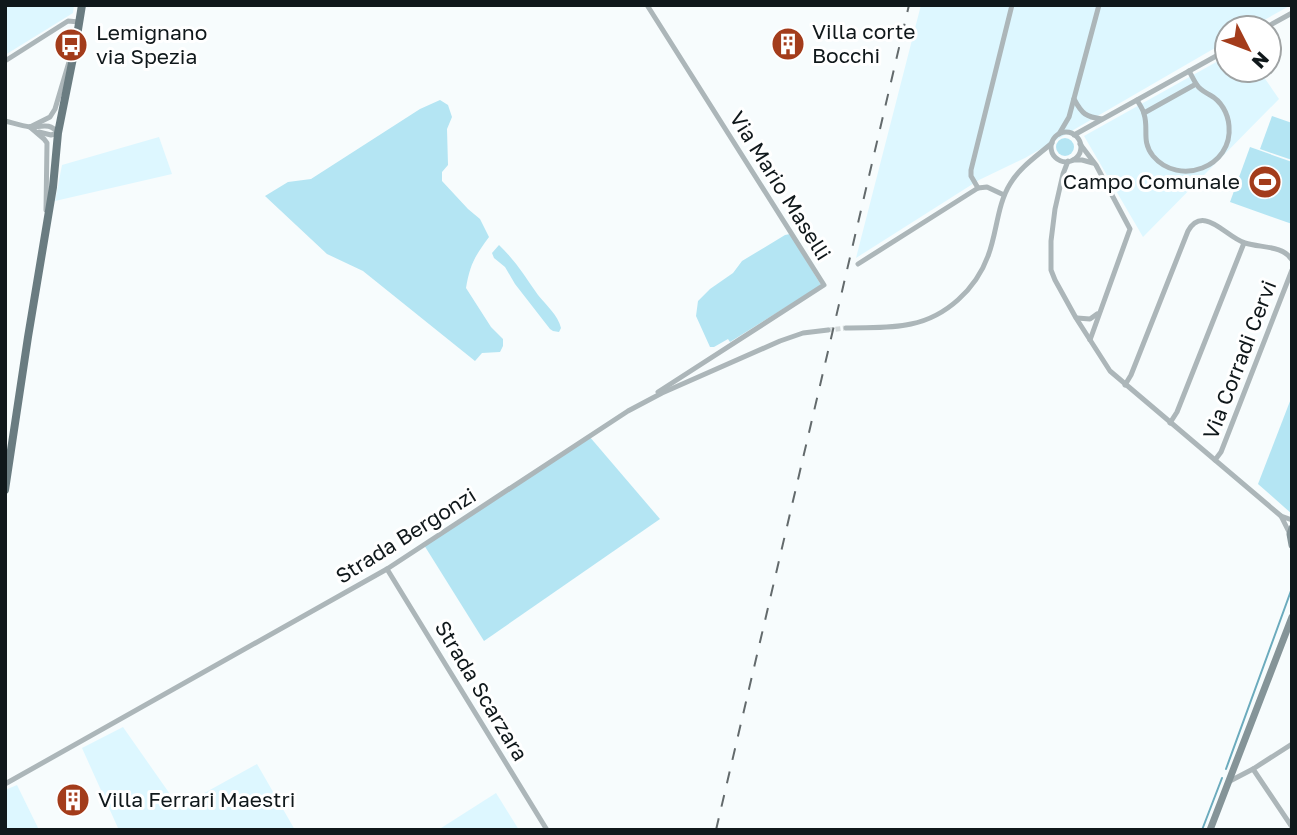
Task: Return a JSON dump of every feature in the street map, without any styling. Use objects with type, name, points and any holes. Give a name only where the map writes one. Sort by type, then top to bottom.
[{"type":"main road","points":[[5,490],[58,133],[82,5]]},
{"type":"street","name":"Via Mario Maselli","points":[[640,404],[824,285],[647,5]]},
{"type":"street","points":[[978,188],[971,176],[971,170],[1012,5]]},
{"type":"street","points":[[846,328],[895,327],[932,317],[961,298],[976,279],[988,255],[1004,195],[1020,170],[1052,142],[1069,117],[1099,5]]},
{"type":"street","points":[[5,61],[68,21],[79,22]]},
{"type":"street","points":[[30,127],[50,117],[55,109],[75,48]]},
{"type":"street","points":[[1059,134],[1073,134],[1085,129],[1213,58]]},
{"type":"street","points":[[1137,100],[1144,113],[1148,149],[1159,162],[1185,172],[1209,164],[1224,150],[1229,125],[1221,103],[1198,87],[1189,71]]},
{"type":"street","points":[[1144,113],[1196,84]]},
{"type":"street","points":[[1074,99],[1084,114],[1102,119]]},
{"type":"street","points":[[1069,117],[1073,134],[1096,165],[1129,229],[1090,340]]},
{"type":"street","points":[[5,121],[30,127],[44,134],[58,133]]},
{"type":"street","points":[[30,127],[47,143],[46,226]]},
{"type":"street","points":[[1085,129],[1079,152],[1063,174],[1055,209],[1051,270],[1060,291],[1110,371],[1282,516],[1292,520]]},
{"type":"street","points":[[1052,142],[1051,148],[1063,174]]},
{"type":"street","points":[[1038,155],[1087,161],[1096,165]]},
{"type":"street","points":[[858,264],[978,188],[988,187],[1004,195]]},
{"type":"street","name":"Via Corradi Cervi","points":[[1125,385],[1132,375],[1190,227],[1199,221],[1206,221],[1244,243],[1284,251],[1292,260]]},
{"type":"street","points":[[1170,423],[1177,412],[1244,243]]},
{"type":"street","name":"Via Corradi Cervi","points":[[1215,460],[1221,453],[1292,270]]},
{"type":"street","points":[[1076,318],[1090,319],[1099,311]]},
{"type":"street","name":"Strada Bergonzi","points":[[5,784],[387,569],[640,404],[792,337],[828,330]]},
{"type":"street","points":[[727,349],[725,355],[729,363]]},
{"type":"street","points":[[1282,516],[1291,531],[1292,545]]},
{"type":"street","name":"Strada Scarzara","points":[[387,569],[547,830]]},
{"type":"street","points":[[1210,830],[1292,617]]},
{"type":"street","points":[[1227,782],[1292,744]]},
{"type":"street","points":[[1253,769],[1292,827]]},
{"type":"shaded area","points":[[5,5],[74,5],[73,13],[5,55]]},
{"type":"shaded area","points":[[921,5],[1291,5],[1275,14],[1213,14],[1213,49],[1025,158],[979,180],[856,258]]},
{"type":"shaded area","points":[[1213,64],[1213,84],[1269,84],[1279,99],[1143,237],[1084,136]]},
{"type":"shaded area","points":[[440,100],[448,105],[452,117],[447,129],[448,165],[442,172],[442,181],[480,219],[489,237],[474,261],[466,288],[491,327],[503,339],[500,352],[482,353],[475,361],[363,271],[327,254],[265,196],[288,182],[311,179],[420,109]]},
{"type":"shaded area","points":[[1272,116],[1292,123],[1292,160],[1260,149]]},
{"type":"shaded area","points":[[159,137],[172,174],[55,201],[62,165]]},
{"type":"shaded area","points":[[1061,138],[1069,138],[1074,147],[1072,154],[1061,156],[1056,151],[1056,143]]},
{"type":"shaded area","name":"Campo Comunale","points":[[1250,147],[1292,162],[1292,224],[1230,202]]},
{"type":"shaded area","points":[[790,234],[821,285],[730,342],[728,339],[710,347],[696,316],[698,301],[733,273],[742,261]]},
{"type":"shaded area","points":[[499,245],[555,314],[561,328],[559,332],[550,329],[505,267],[494,258],[492,253]]},
{"type":"shaded area","points":[[1292,396],[1292,514],[1258,484]]},
{"type":"shaded area","points":[[589,436],[660,519],[484,641],[424,545]]},
{"type":"shaded area","points":[[123,727],[179,807],[257,764],[295,830],[115,830],[118,828],[82,748]]},
{"type":"shaded area","points":[[17,785],[39,830],[5,830],[5,790]]},
{"type":"shaded area","points":[[496,793],[519,830],[438,830]]},
{"type":"waterway","points":[[1226,769],[1292,588]]},
{"type":"waterway","points":[[1202,830],[1222,778]]},
{"type":"tunnel","points":[[828,330],[846,328]]},
{"type":"railway","points":[[716,830],[909,5]]},
{"type":"place","name":"Villa corte Bocchi","points":[[788,44]]},
{"type":"place","name":"Lemignano via Spezia","points":[[71,45]]},
{"type":"place","name":"Campo Comunale","points":[[1265,182]]},
{"type":"place","name":"Villa Ferrari Maestri","points":[[73,800]]}]
